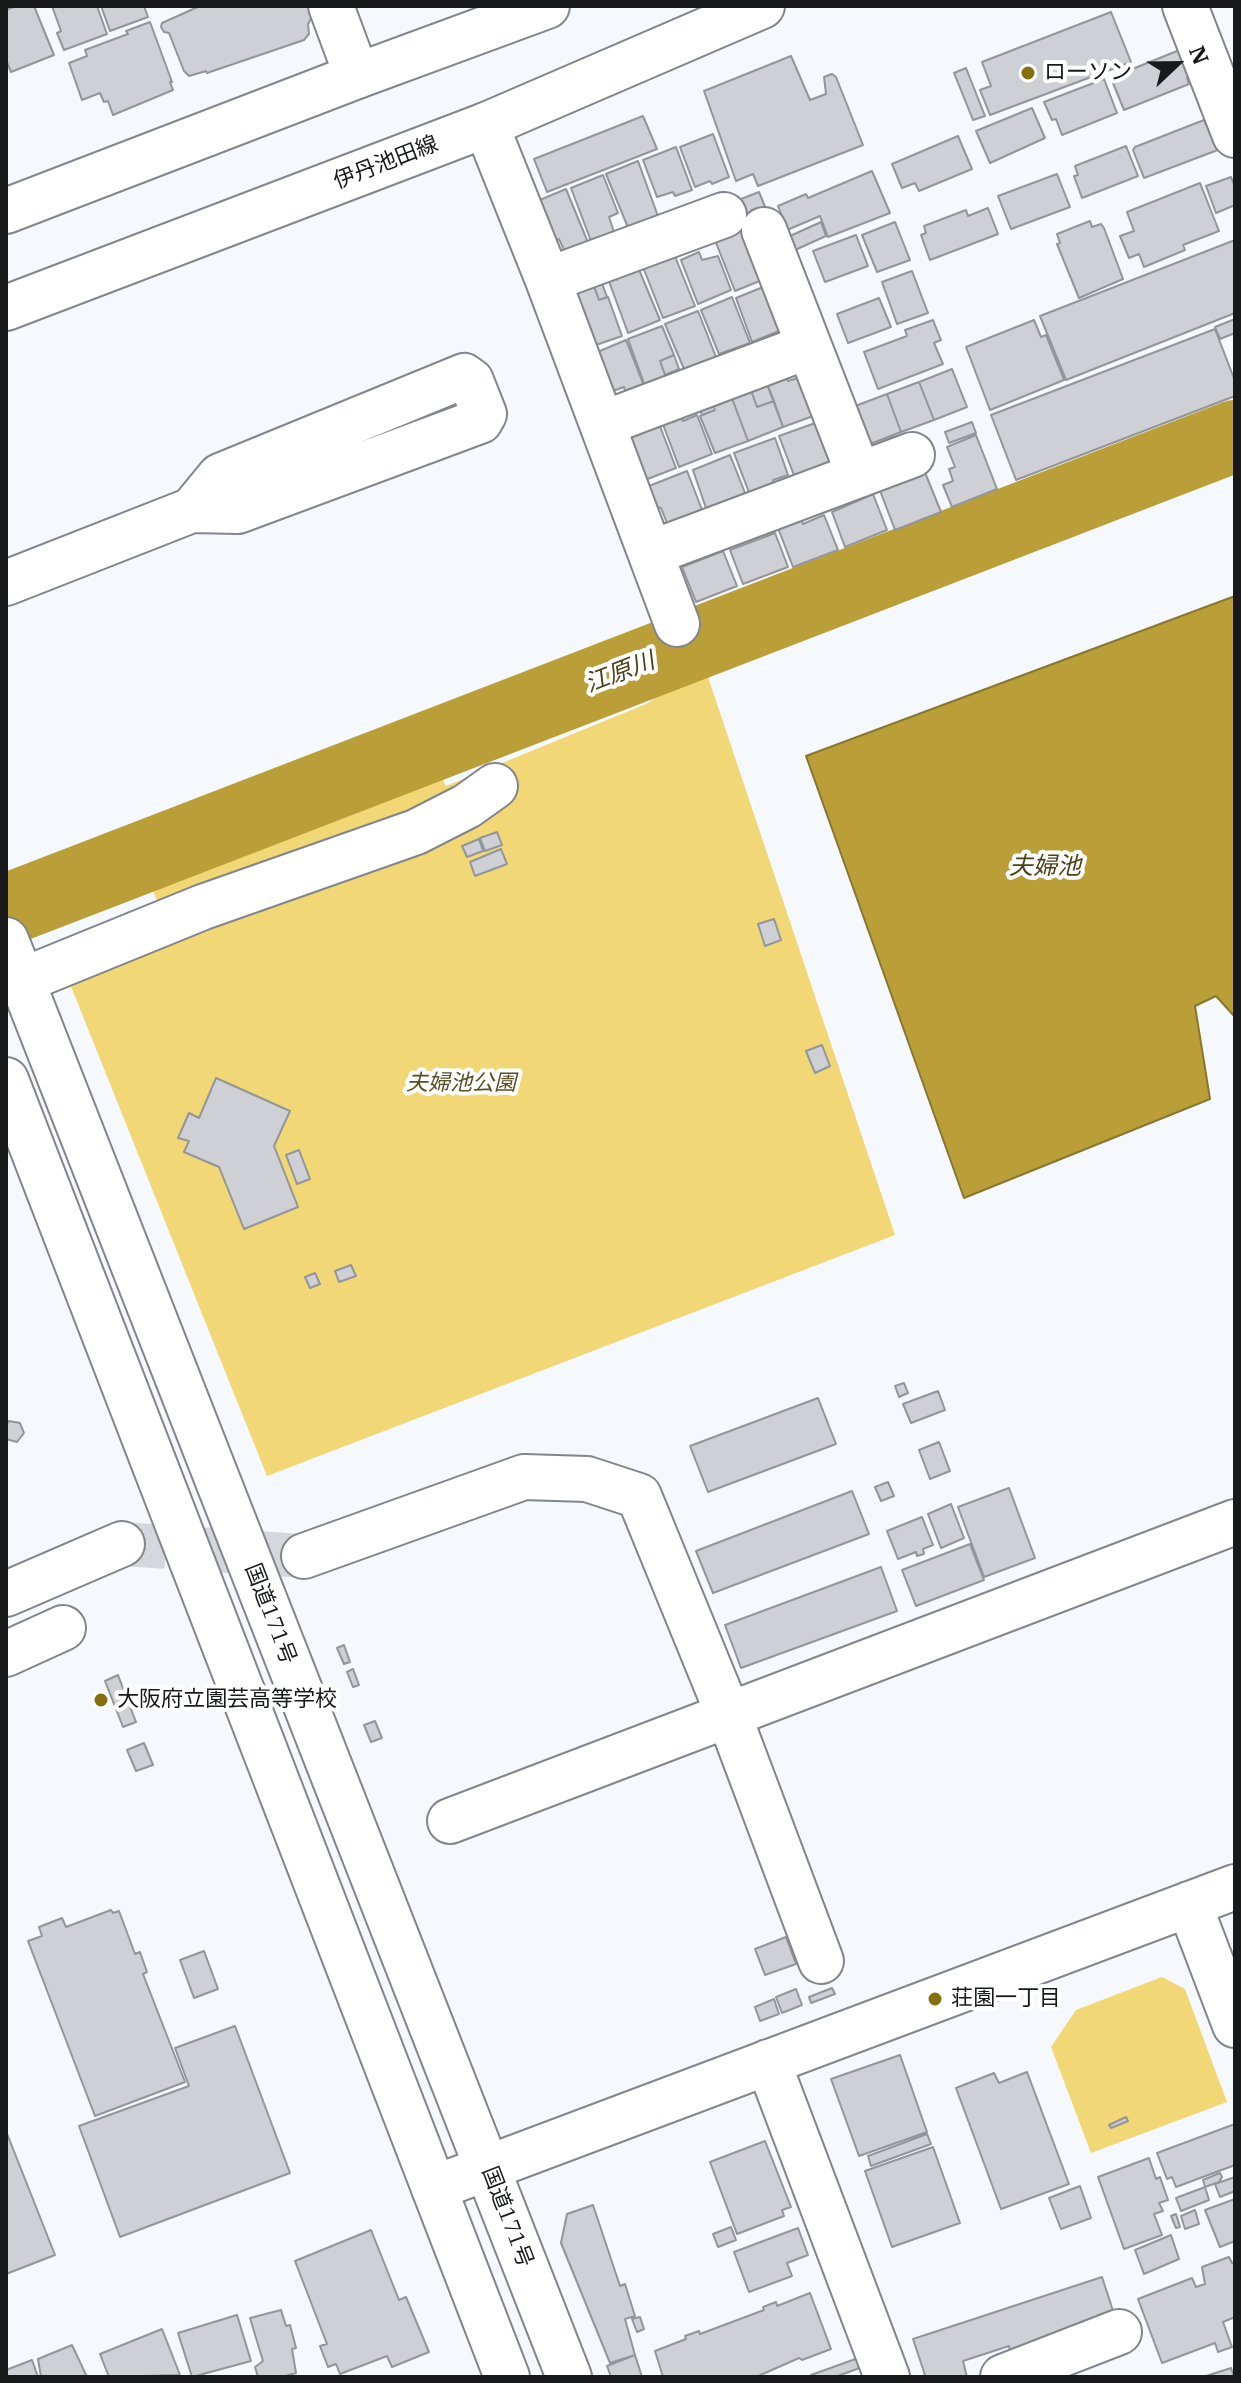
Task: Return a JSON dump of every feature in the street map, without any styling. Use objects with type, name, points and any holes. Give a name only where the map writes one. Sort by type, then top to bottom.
[{"type":"main road","points":[[331,6],[357,76]]},
{"type":"main road","points":[[6,211],[547,6]]},
{"type":"main road","points":[[1185,6],[1235,135]]},
{"type":"main road","name":"伊丹池田線","points":[[6,308],[486,125],[736,11]]},
{"type":"main road","points":[[486,125],[548,280],[677,624]]},
{"type":"main road","points":[[548,280],[744,223],[809,346],[859,475]]},
{"type":"main road","points":[[602,424],[809,346]]},
{"type":"main road","points":[[6,583],[192,510],[238,511],[480,421],[484,414],[471,381],[464,376],[220,476],[192,510]]},
{"type":"main road","points":[[651,553],[912,455]]},
{"type":"main road","points":[[21,981],[203,907],[416,832],[467,806],[495,786]]},
{"type":"main road","name":"国道171号","points":[[6,940],[569,2377]]},
{"type":"main road","points":[[6,1080],[507,2377]]},
{"type":"main road","points":[[304,1556],[524,1477],[587,1479],[639,1496],[729,1716],[821,1961]]},
{"type":"main road","points":[[450,1821],[1235,1522]]},
{"type":"main road","points":[[6,1594],[122,1544]]},
{"type":"main road","points":[[6,1654],[63,1628]]},
{"type":"main road","points":[[434,2188],[1235,1887]]},
{"type":"main road","points":[[1189,1904],[1235,2025]]},
{"type":"main road","points":[[768,2062],[887,2377]]},
{"type":"main road","points":[[1003,2377],[1119,2332]]},
{"type":"green space","name":"夫婦池公園","points":[[706,671],[895,1235],[267,1476],[60,959],[163,917],[152,888],[440,774],[446,786],[646,704],[686,679]]},
{"type":"green space","points":[[1162,1977],[1185,1989],[1227,2102],[1091,2153],[1051,2047],[1076,2010]]},
{"type":"water","name":"夫婦池","points":[[1235,596],[1235,1017],[1216,996],[1195,1006],[1210,1099],[964,1198],[806,756]]},
{"type":"building","points":[[16,6],[34,6],[54,55],[11,72],[6,60],[6,10]]},
{"type":"building","points":[[52,6],[97,6],[107,34],[64,50]]},
{"type":"building","points":[[101,6],[144,6],[148,17],[110,31]]},
{"type":"building","points":[[200,6],[314,6],[308,24],[309,34],[304,40],[207,73],[189,76],[184,71],[169,33],[161,27],[162,23]]},
{"type":"building","points":[[1111,12],[1131,62],[990,115],[980,90],[991,86],[982,62]]},
{"type":"building","points":[[150,22],[173,90],[113,115],[108,101],[104,102],[100,93],[82,100],[69,63],[87,56],[85,50]]},
{"type":"building","points":[[1182,49],[1193,76],[1187,78],[1189,84],[1124,110],[1113,83],[1122,80],[1120,74]]},
{"type":"building","points":[[791,56],[810,100],[826,94],[824,77],[832,74],[836,77],[863,145],[758,186],[753,174],[736,181],[704,91]]},
{"type":"building","points":[[966,68],[985,116],[973,120],[954,73]]},
{"type":"building","points":[[1104,79],[1117,113],[1062,135],[1044,102]]},
{"type":"building","points":[[1032,108],[1045,138],[990,163],[976,131]]},
{"type":"building","points":[[643,116],[657,149],[547,192],[534,159]]},
{"type":"building","points":[[1204,120],[1206,125],[1213,122],[1223,148],[1144,178],[1133,150],[1135,147]]},
{"type":"building","points":[[713,134],[729,177],[695,187],[680,147]]},
{"type":"building","points":[[958,136],[972,169],[919,191],[915,183],[902,188],[892,164]]},
{"type":"building","points":[[1126,146],[1138,176],[1082,198],[1074,176],[1078,175],[1075,166]]},
{"type":"building","points":[[676,147],[692,190],[675,196],[673,192],[657,197],[643,160]]},
{"type":"building","points":[[638,161],[659,219],[629,230],[606,174]]},
{"type":"building","points":[[872,171],[890,213],[828,237],[820,216],[787,230],[778,206],[806,194],[808,198]]},
{"type":"building","points":[[1057,174],[1070,207],[1011,229],[998,196]]},
{"type":"building","points":[[603,175],[618,213],[609,217],[614,232],[591,241],[571,188]]},
{"type":"building","points":[[1231,177],[1235,187],[1235,205],[1216,213],[1206,186]]},
{"type":"building","points":[[1200,183],[1219,231],[1183,245],[1185,250],[1144,267],[1139,254],[1129,258],[1120,236],[1134,231],[1127,212]]},
{"type":"building","points":[[566,189],[589,245],[566,254],[559,239],[555,241],[535,202]]},
{"type":"building","points":[[759,192],[766,209],[748,216],[741,199]]},
{"type":"building","points":[[988,208],[998,234],[930,260],[921,235],[926,233],[924,226],[966,210],[968,216]]},
{"type":"building","points":[[1090,221],[1092,227],[1101,224],[1104,228],[1123,279],[1079,298],[1057,244],[1060,243],[1057,234]]},
{"type":"building","points":[[821,222],[826,236],[795,250],[790,236]]},
{"type":"building","points":[[895,222],[910,260],[877,272],[862,235]]},
{"type":"building","points":[[745,224],[767,278],[735,291],[713,235]]},
{"type":"building","points":[[856,235],[868,266],[825,282],[813,251]]},
{"type":"building","points":[[1235,240],[1235,313],[1066,380],[1040,316]]},
{"type":"building","points":[[699,252],[702,260],[718,256],[731,290],[698,304],[681,260]]},
{"type":"building","points":[[674,254],[695,306],[663,318],[643,267]]},
{"type":"building","points":[[637,265],[660,320],[628,333],[607,276],[615,273],[617,280],[617,273]]},
{"type":"building","points":[[912,271],[928,313],[897,324],[882,282]]},
{"type":"building","points":[[600,278],[607,297],[599,300],[594,286]]},
{"type":"building","points":[[768,285],[781,325],[779,331],[752,342],[736,298]]},
{"type":"building","points":[[594,287],[599,300],[608,297],[622,336],[593,346],[573,294]]},
{"type":"building","points":[[732,297],[750,343],[719,354],[701,310]]},
{"type":"building","points":[[879,298],[891,327],[848,343],[837,314]]},
{"type":"building","points":[[698,311],[716,357],[684,369],[665,324]]},
{"type":"building","points":[[1235,319],[1235,333],[1220,339],[1215,327]]},
{"type":"building","points":[[933,320],[941,340],[934,343],[943,364],[878,389],[864,352],[907,336],[905,330]]},
{"type":"building","points":[[1034,320],[1041,337],[1046,335],[1064,380],[990,410],[966,347]]},
{"type":"building","points":[[662,326],[674,355],[660,361],[666,377],[645,386],[628,339]]},
{"type":"building","points":[[1215,329],[1235,381],[1235,396],[1016,480],[991,415]]},
{"type":"building","points":[[626,340],[644,386],[626,393],[624,387],[610,392],[595,353]]},
{"type":"building","points":[[674,355],[679,369],[665,375],[660,361]]},
{"type":"building","points":[[952,369],[967,407],[934,420],[919,382]]},
{"type":"building","points":[[784,371],[788,381],[801,377],[816,415],[783,427],[765,379]]},
{"type":"building","points":[[765,379],[774,401],[757,407],[749,385]]},
{"type":"building","points":[[919,382],[934,420],[901,432],[887,394]]},
{"type":"building","points":[[749,385],[757,407],[774,401],[783,427],[748,441],[730,393]]},
{"type":"building","points":[[730,393],[748,441],[715,453],[700,416],[715,410],[711,400]]},
{"type":"building","points":[[887,394],[901,432],[865,446],[850,408]]},
{"type":"building","points":[[711,400],[715,410],[702,415],[698,405]]},
{"type":"building","points":[[679,412],[683,421],[697,415],[712,454],[679,467],[661,419]]},
{"type":"building","points":[[658,421],[676,468],[645,480],[629,438],[641,434],[639,428]]},
{"type":"building","points":[[818,422],[833,461],[797,483],[779,436]]},
{"type":"building","points":[[972,422],[976,433],[949,443],[945,432]]},
{"type":"building","points":[[976,435],[997,489],[952,507],[943,485],[953,481],[949,469],[955,467],[947,447]]},
{"type":"building","points":[[892,436],[895,445],[879,450],[867,445]]},
{"type":"building","points":[[775,438],[788,475],[773,480],[775,486],[750,495],[734,453]]},
{"type":"building","points":[[730,455],[747,498],[709,517],[693,470]]},
{"type":"building","points":[[924,470],[941,512],[895,530],[879,488]]},
{"type":"building","points":[[687,471],[704,515],[669,528],[661,508],[654,506],[648,488]]},
{"type":"building","points":[[873,494],[887,530],[845,547],[832,512]]},
{"type":"building","points":[[824,515],[838,550],[793,567],[778,528],[801,519],[803,524]]},
{"type":"building","points":[[775,533],[788,567],[743,584],[730,550]]},
{"type":"building","points":[[723,551],[737,586],[696,602],[682,567]]},
{"type":"building","points":[[497,832],[502,845],[485,851],[480,838]]},
{"type":"building","points":[[479,839],[483,851],[467,857],[462,846]]},
{"type":"building","points":[[501,849],[507,864],[475,876],[470,862]]},
{"type":"building","points":[[774,919],[781,940],[765,946],[758,924]]},
{"type":"building","points":[[822,1045],[830,1066],[815,1073],[806,1051]]},
{"type":"building","points":[[216,1078],[290,1111],[274,1146],[298,1207],[244,1229],[219,1167],[184,1152],[189,1141],[178,1138],[189,1113],[199,1118]]},
{"type":"building","points":[[299,1150],[310,1179],[297,1184],[286,1155]]},
{"type":"building","points":[[351,1265],[356,1276],[339,1282],[335,1271]]},
{"type":"building","points":[[315,1273],[320,1284],[310,1288],[305,1277]]},
{"type":"building","points":[[904,1383],[908,1393],[899,1397],[895,1386]]},
{"type":"building","points":[[938,1391],[945,1410],[911,1423],[903,1404]]},
{"type":"building","points":[[818,1398],[836,1444],[708,1492],[690,1446]]},
{"type":"building","points":[[9,1421],[20,1423],[24,1433],[17,1442],[6,1439]]},
{"type":"building","points":[[939,1442],[950,1471],[930,1479],[919,1450]]},
{"type":"building","points":[[888,1482],[894,1496],[881,1501],[875,1487]]},
{"type":"building","points":[[1009,1488],[1035,1558],[984,1577],[958,1507]]},
{"type":"building","points":[[852,1491],[869,1534],[713,1593],[696,1551]]},
{"type":"building","points":[[951,1504],[964,1538],[941,1548],[928,1514]]},
{"type":"building","points":[[922,1517],[933,1545],[923,1549],[924,1554],[917,1556],[916,1552],[898,1559],[887,1531]]},
{"type":"building","points":[[970,1544],[984,1580],[916,1606],[902,1570]]},
{"type":"building","points":[[881,1567],[897,1611],[741,1668],[725,1625]]},
{"type":"building","points":[[344,1645],[350,1662],[344,1664],[337,1648]]},
{"type":"building","points":[[353,1669],[359,1685],[353,1687],[347,1672]]},
{"type":"building","points":[[118,1675],[136,1722],[123,1727],[105,1681]]},
{"type":"building","points":[[375,1721],[382,1738],[371,1742],[364,1725]]},
{"type":"building","points":[[144,1743],[153,1765],[136,1771],[127,1750]]},
{"type":"building","points":[[111,1910],[113,1913],[119,1911],[135,1954],[140,1952],[147,1972],[143,1974],[185,2082],[95,2116],[28,1941],[42,1936],[39,1927],[62,1918],[66,1927]]},
{"type":"building","points":[[786,1937],[796,1964],[765,1975],[755,1949]]},
{"type":"building","points":[[204,1951],[218,1989],[194,1998],[180,1960]]},
{"type":"building","points":[[832,1988],[835,1994],[811,2003],[809,1997]]},
{"type":"building","points":[[796,1989],[802,2005],[782,2013],[776,1997]]},
{"type":"building","points":[[774,1999],[779,2014],[760,2021],[755,2007]]},
{"type":"building","points":[[235,2026],[290,2173],[120,2237],[79,2126],[189,2086],[175,2048]]},
{"type":"building","points":[[900,2055],[927,2132],[859,2156],[831,2079]]},
{"type":"building","points":[[1027,2072],[1069,2184],[1001,2209],[956,2088],[994,2073],[999,2083]]},
{"type":"building","points":[[1126,2117],[1128,2121],[1111,2128],[1109,2125]]},
{"type":"building","points":[[1235,2124],[1235,2165],[1176,2187],[1172,2177],[1167,2179],[1157,2153]]},
{"type":"building","points":[[6,2131],[55,2255],[6,2274]]},
{"type":"building","points":[[927,2134],[931,2144],[871,2166],[868,2156]]},
{"type":"building","points":[[765,2141],[791,2207],[782,2210],[784,2216],[737,2234],[710,2162]]},
{"type":"building","points":[[933,2147],[960,2223],[892,2247],[865,2171]]},
{"type":"building","points":[[1149,2158],[1168,2200],[1159,2203],[1163,2211],[1154,2214],[1162,2235],[1124,2249],[1098,2177]]},
{"type":"building","points":[[1220,2173],[1222,2177],[1219,2182],[1205,2187],[1203,2180]]},
{"type":"building","points":[[1235,2177],[1235,2191],[1220,2197],[1215,2184]]},
{"type":"building","points":[[1080,2186],[1091,2218],[1061,2229],[1049,2198]]},
{"type":"building","points":[[1205,2187],[1209,2200],[1181,2211],[1176,2198]]},
{"type":"building","points":[[1235,2199],[1235,2241],[1220,2247],[1205,2210]]},
{"type":"building","points":[[593,2205],[620,2286],[625,2284],[635,2316],[625,2319],[635,2355],[610,2363],[561,2243],[567,2214]]},
{"type":"building","points":[[1195,2210],[1199,2224],[1185,2229],[1181,2216]]},
{"type":"building","points":[[1176,2214],[1180,2227],[1176,2228],[1171,2216]]},
{"type":"building","points":[[731,2227],[736,2240],[718,2247],[713,2234]]},
{"type":"building","points":[[798,2228],[808,2255],[787,2263],[792,2276],[749,2292],[734,2252]]},
{"type":"building","points":[[371,2230],[399,2300],[406,2297],[429,2352],[392,2367],[387,2356],[340,2374],[336,2364],[328,2367],[320,2346],[327,2344],[295,2261]]},
{"type":"building","points":[[1171,2235],[1179,2259],[1144,2274],[1135,2250]]},
{"type":"building","points":[[1229,2257],[1232,2263],[1235,2262],[1235,2317],[1223,2322],[1232,2347],[1218,2352],[1215,2343],[1162,2363],[1138,2299],[1192,2278],[1196,2287],[1205,2284],[1202,2267]]},
{"type":"building","points":[[1102,2277],[1117,2323],[1080,2328],[1010,2351],[1009,2346],[963,2361],[967,2377],[921,2377],[925,2375],[913,2339]]},
{"type":"building","points":[[810,2293],[831,2349],[802,2360],[799,2358],[756,2377],[663,2377],[655,2351],[686,2339],[685,2336],[699,2331],[700,2334],[764,2310],[763,2307],[776,2302],[777,2306]]},
{"type":"building","points":[[281,2310],[286,2326],[290,2325],[296,2348],[292,2349],[296,2373],[282,2377],[258,2377],[255,2367],[263,2361],[250,2318]]},
{"type":"building","points":[[237,2315],[251,2361],[192,2377],[178,2333]]},
{"type":"building","points":[[640,2317],[644,2329],[637,2332],[632,2319]]},
{"type":"building","points":[[162,2329],[180,2375],[109,2377],[100,2354]]},
{"type":"building","points":[[72,2345],[87,2377],[41,2377],[38,2359]]},
{"type":"building","points":[[635,2355],[642,2377],[611,2377],[607,2366]]},
{"type":"building","points":[[861,2357],[865,2366],[835,2377],[811,2375]]},
{"type":"building","points":[[32,2360],[38,2377],[6,2377],[6,2370]]},
{"type":"building","points":[[1231,2368],[1234,2377],[1203,2377]]},
{"type":"waterway","name":"江原川","points":[[6,910],[1235,436]]},
{"type":"tunnel","points":[[122,1544],[304,1556]]},
{"type":"place","name":"ローソン","points":[[1028,73]]},
{"type":"place","name":"大阪府立園芸高等学校","points":[[101,1700]]},
{"type":"place","name":"荘園一丁目","points":[[935,1999]]}]
